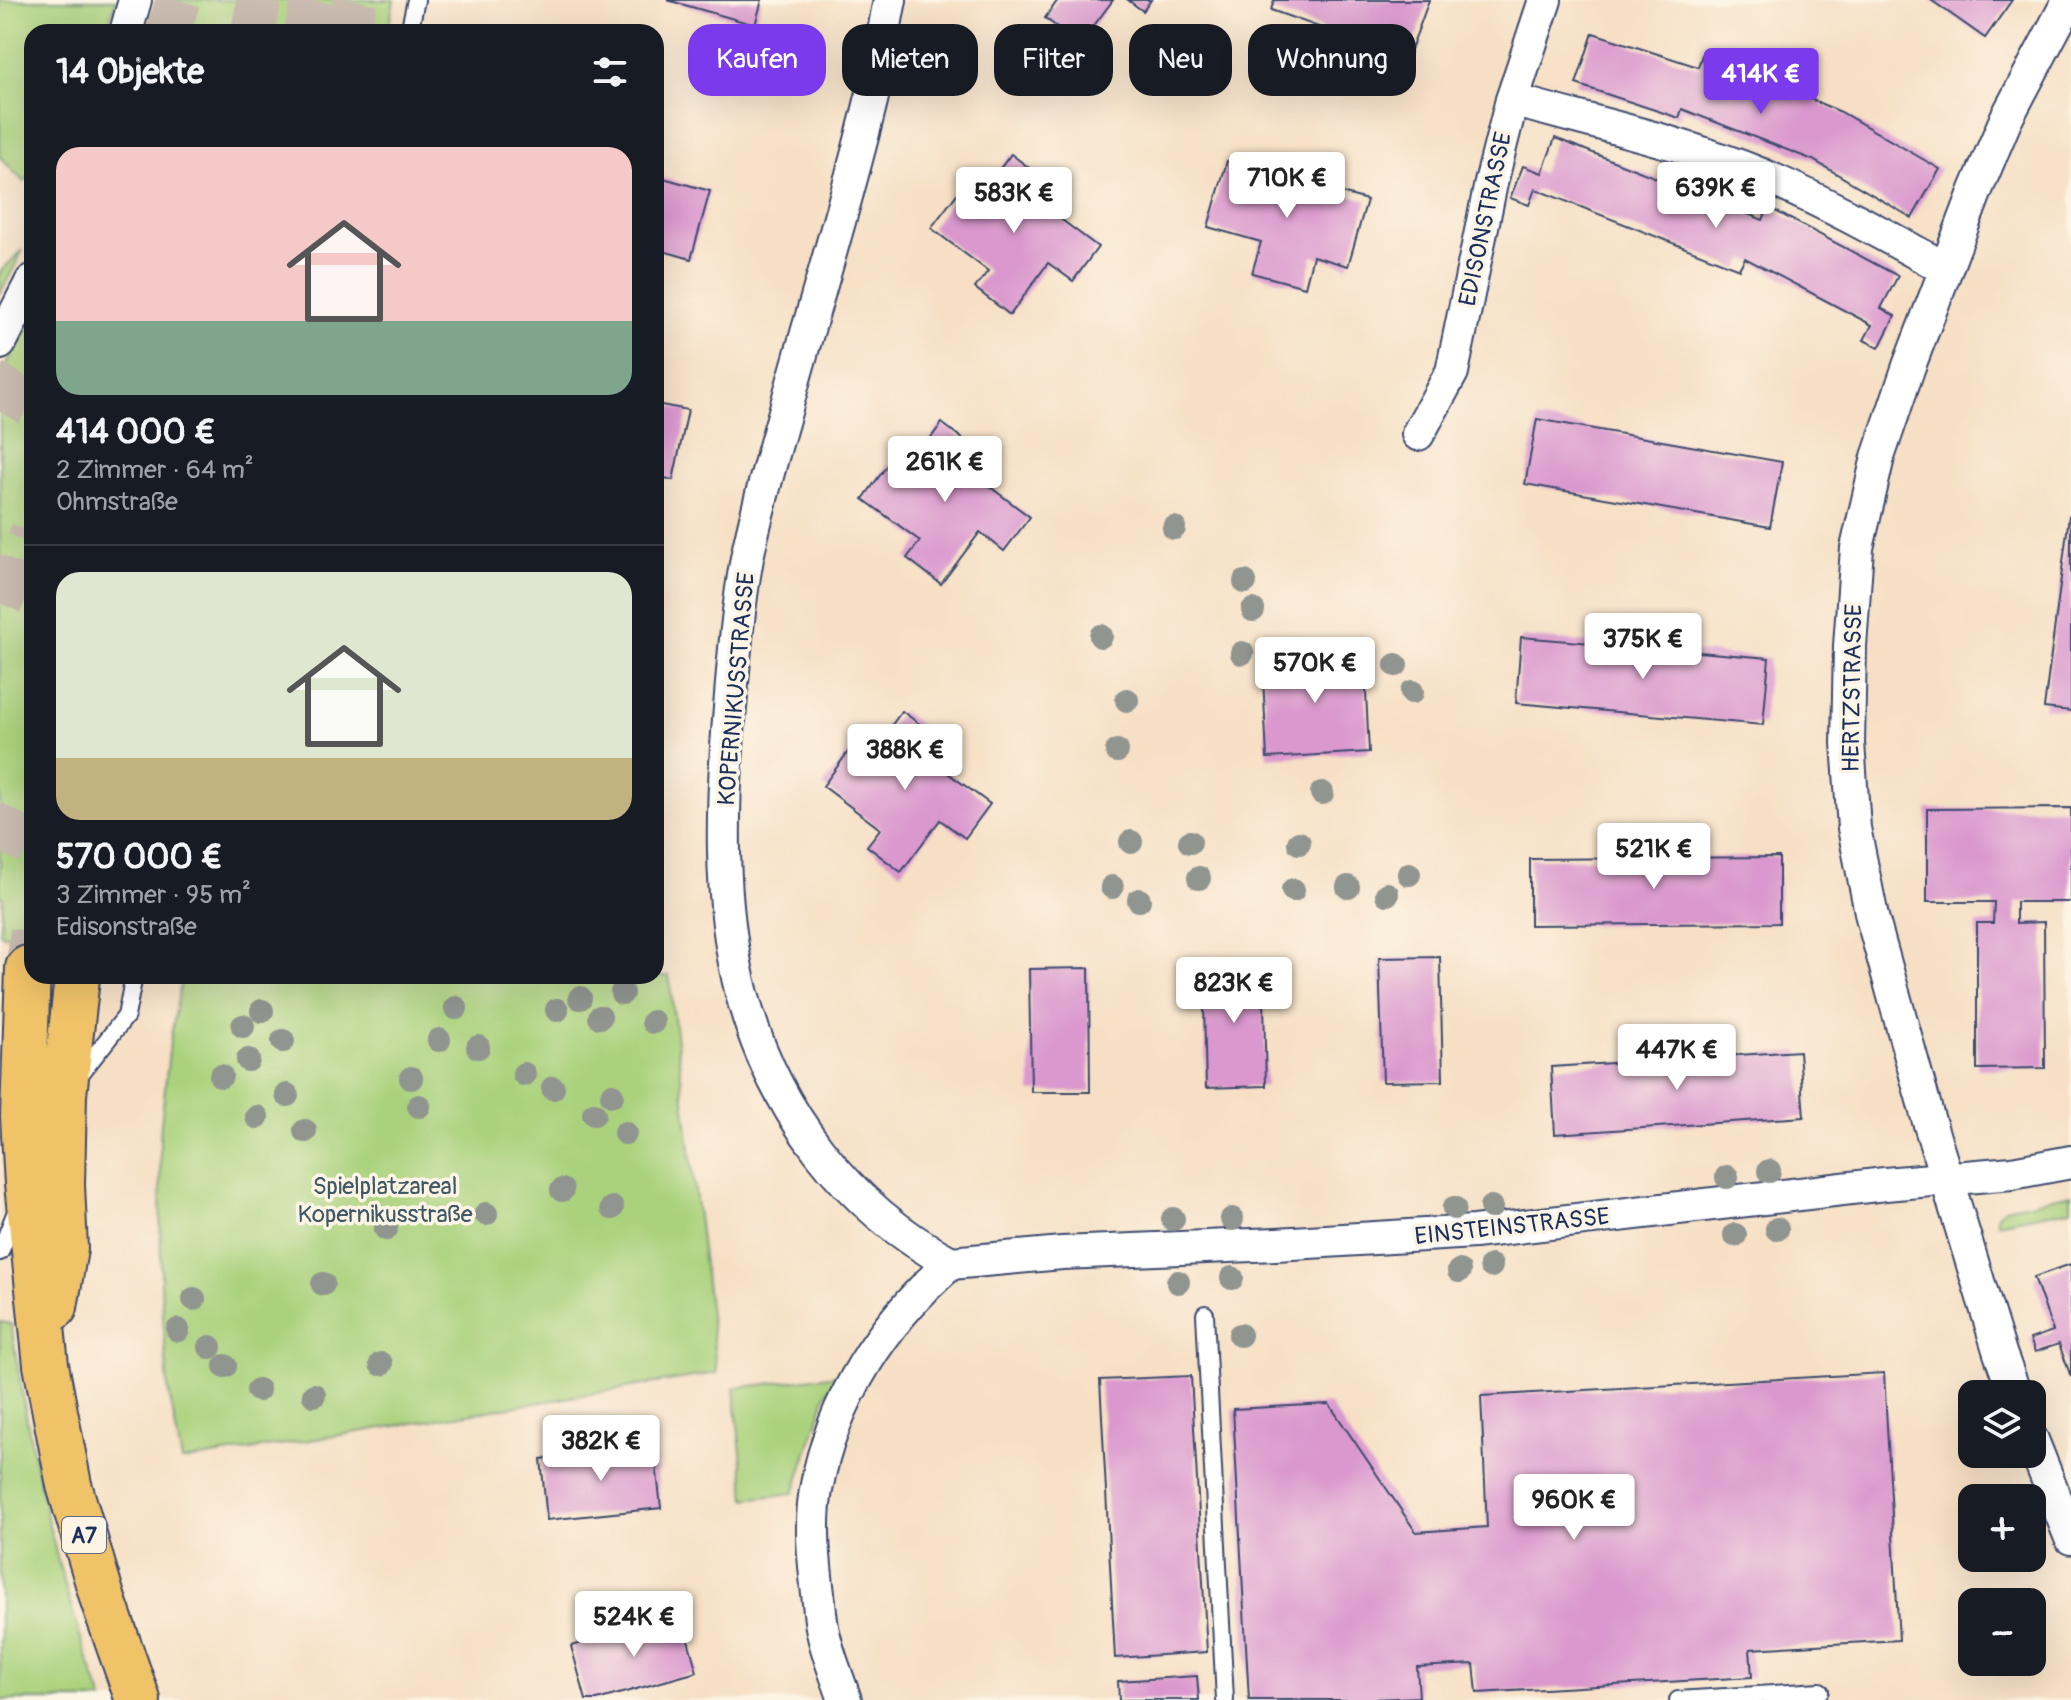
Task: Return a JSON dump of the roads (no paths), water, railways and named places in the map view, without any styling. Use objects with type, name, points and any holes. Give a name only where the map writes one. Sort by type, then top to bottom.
[{"type":"highway","name":"A7","points":[[27,984],[23,1117],[46,1365],[69,1485],[103,1600],[138,1700]]},
{"type":"highway","points":[[46,1365],[65,1249],[62,1185],[64,1095],[76,984]]},
{"type":"street","points":[[128,24],[135,0]]},
{"type":"street","name":"KOPERNIKUSSTRASSE","points":[[890,0],[872,98],[770,466],[748,557],[735,644],[727,738],[724,821],[727,896],[742,995],[777,1088],[833,1169],[873,1210],[918,1245],[951,1263]]},
{"type":"street","name":"EDISONSTRASSE","points":[[1418,434],[1452,372],[1491,183],[1512,100],[1545,0]]},
{"type":"street","name":"HERTZSTRASSE","points":[[2010,1380],[1947,1178],[1872,917],[1854,828],[1848,743],[1850,646],[1857,548],[1878,457],[1946,269],[2006,119],[2069,0]]},
{"type":"street","points":[[1512,100],[1684,147],[1759,174],[1818,200],[1946,269]]},
{"type":"street","points":[[0,343],[24,296]]},
{"type":"street","name":"EINSTEINSTRASSE","points":[[951,1263],[1062,1253],[1474,1232],[2012,1173],[2071,1162]]},
{"type":"street","points":[[845,1700],[823,1635],[813,1556],[816,1492],[829,1441],[852,1384],[909,1301],[951,1263]]},
{"type":"street","points":[[2043,1468],[2071,1538]]},
{"type":"lane","points":[[411,24],[416,0]]},
{"type":"lane","points":[[64,1095],[126,1016],[132,984]]},
{"type":"lane","points":[[0,1252],[27,1184]]},
{"type":"lane","points":[[1205,1314],[1225,1700]]},
{"type":"lane","points":[[1678,1700],[1820,1691]]},
{"type":"tunnel","points":[[171,24],[178,0]]},
{"type":"tunnel","points":[[254,24],[259,0]]},
{"type":"tunnel","points":[[308,24],[313,0]]},
{"type":"tunnel","points":[[350,24],[355,0]]},
{"type":"tunnel","points":[[0,412],[24,372]]},
{"type":"tunnel","points":[[0,603],[24,550]]},
{"type":"tunnel","points":[[0,852],[24,808]]},
{"type":"park label","name":"Spielplatzareal Kopernikusstraße","points":[[385,1200]]}]
